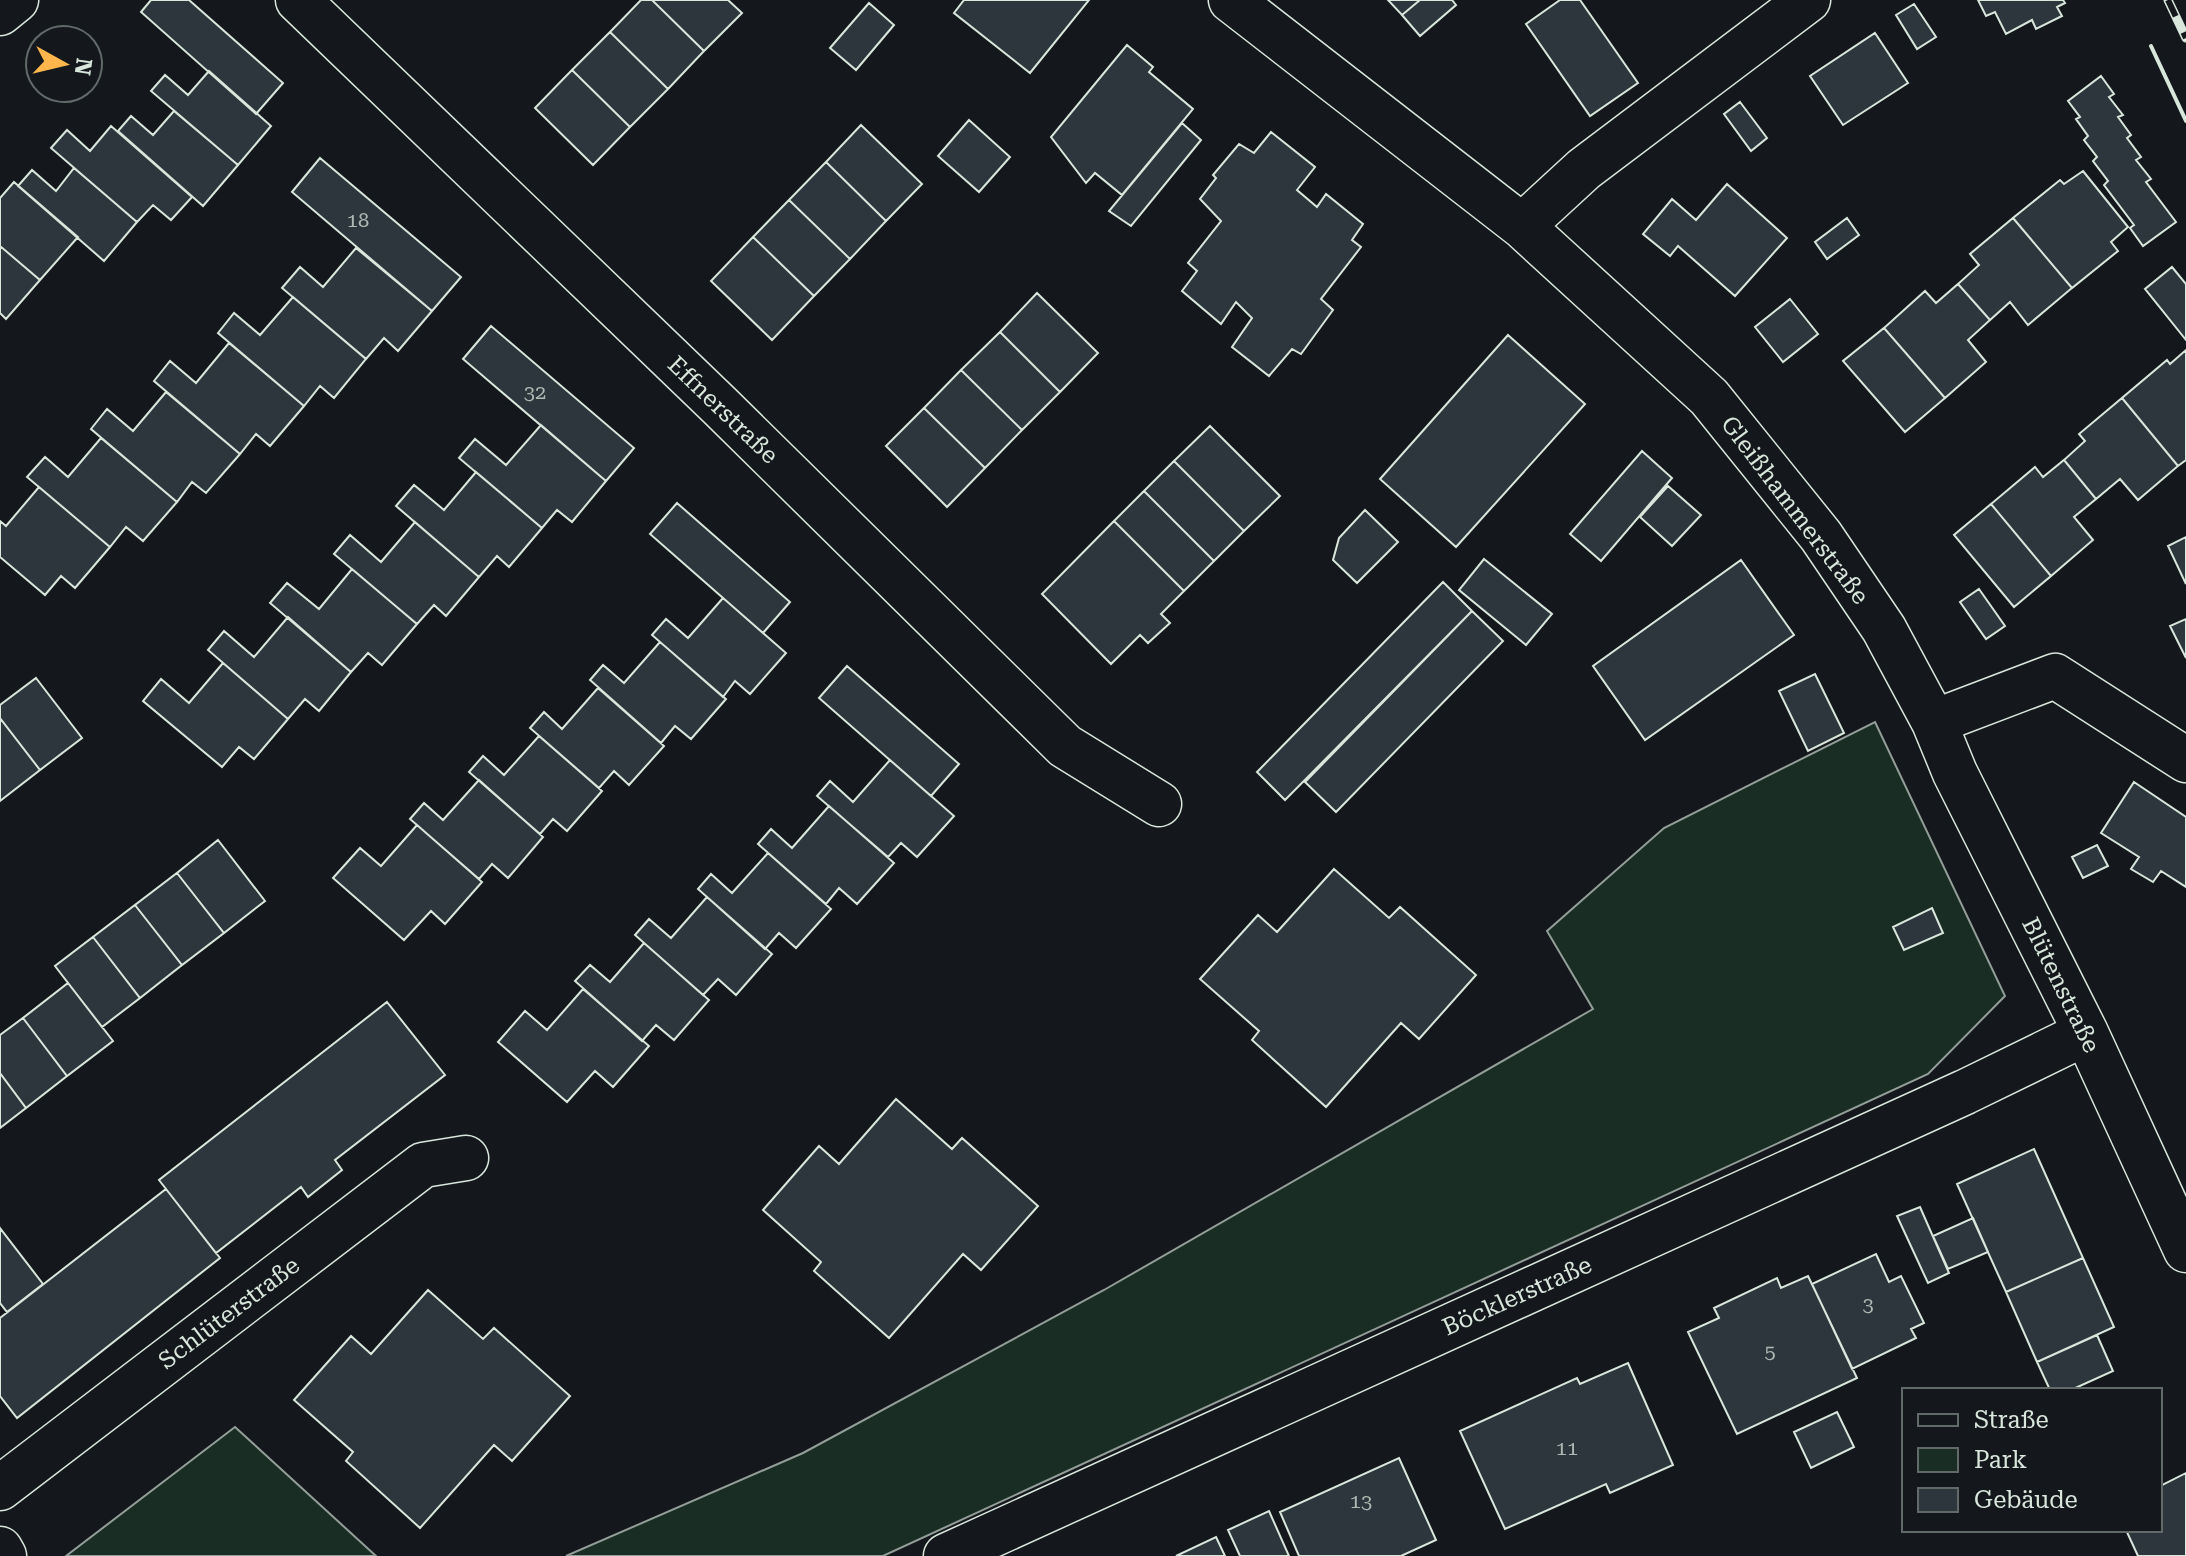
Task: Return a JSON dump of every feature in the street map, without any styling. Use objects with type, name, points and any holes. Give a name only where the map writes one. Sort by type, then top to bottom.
[{"type":"street","points":[[0,13],[16,0]]},
{"type":"street","name":"Effnerstraße","points":[[298,0],[719,405],[1065,746],[1159,804]]},
{"type":"street","name":"Gleißhammerstraße","points":[[1231,0],[1522,226],[1709,397],[1821,536],[1884,629],[1934,722]]},
{"type":"street","points":[[1522,226],[1584,169],[1808,0]]},
{"type":"street","points":[[1934,722],[2055,676],[2186,760]]},
{"type":"street","name":"Blütenstraße","points":[[1934,722],[1955,773],[2086,1033],[2186,1250]]},
{"type":"street","name":"Böcklerstraße","points":[[946,1556],[1937,1105],[2086,1033]]},
{"type":"street","name":"Schlüterstraße","points":[[0,1488],[423,1165],[466,1158]]},
{"type":"street","points":[[0,1549],[4,1556]]},
{"type":"green space","points":[[1875,722],[2005,996],[1928,1074],[883,1556],[566,1556],[803,1453],[1104,1290],[1593,1009],[1547,931],[1664,828]]},
{"type":"green space","points":[[235,1427],[376,1556],[66,1556]]},
{"type":"building","points":[[151,0],[189,0],[283,83],[256,114],[141,12]]},
{"type":"building","points":[[641,0],[652,0],[704,51],[668,89],[610,32]]},
{"type":"building","points":[[652,0],[728,0],[742,13],[704,51]]},
{"type":"building","points":[[964,0],[1089,0],[1030,73],[954,13]]},
{"type":"building","points":[[1388,0],[1420,0],[1402,15]]},
{"type":"building","points":[[1420,0],[1452,0],[1456,5],[1420,36],[1402,15]]},
{"type":"building","points":[[1560,0],[1580,0],[1638,83],[1590,116],[1526,24]]},
{"type":"building","points":[[1978,0],[2063,0],[2065,3],[2057,7],[2062,16],[2036,29],[2032,20],[2006,34],[1995,12],[1986,16]]},
{"type":"building","points":[[869,3],[894,25],[856,70],[830,48]]},
{"type":"building","points":[[1914,4],[1936,37],[1917,49],[1896,15]]},
{"type":"building","points":[[610,32],[668,89],[630,127],[572,70]]},
{"type":"building","points":[[1875,33],[1908,83],[1843,125],[1810,76]]},
{"type":"building","points":[[1127,45],[1153,67],[1149,72],[1193,109],[1122,195],[1095,173],[1086,183],[1051,137]]},
{"type":"building","points":[[572,70],[630,127],[593,165],[535,108]]},
{"type":"building","points":[[209,71],[271,126],[238,165],[151,91],[165,75],[188,95]]},
{"type":"building","points":[[2101,76],[2114,94],[2109,97],[2123,115],[2118,117],[2131,135],[2127,138],[2141,157],[2136,160],[2151,179],[2146,182],[2176,222],[2143,246],[2130,228],[2134,225],[2104,185],[2108,181],[2093,161],[2097,157],[2084,140],[2088,136],[2076,119],[2080,117],[2068,101]]},
{"type":"building","points":[[1740,102],[1767,138],[1751,151],[1724,114]]},
{"type":"building","points":[[174,111],[238,165],[203,206],[118,131],[131,116],[153,135]]},
{"type":"building","points":[[969,120],[1010,157],[979,192],[938,156]]},
{"type":"building","points":[[1182,123],[1201,140],[1131,226],[1109,211]]},
{"type":"building","points":[[861,125],[922,184],[886,221],[826,162]]},
{"type":"building","points":[[111,126],[192,197],[171,220],[153,205],[137,222],[51,148],[67,130],[90,151]]},
{"type":"building","points":[[1271,132],[1315,167],[1297,190],[1317,207],[1326,194],[1363,224],[1352,240],[1361,247],[1321,299],[1333,310],[1301,354],[1292,349],[1269,376],[1232,347],[1252,318],[1236,302],[1221,324],[1182,291],[1197,271],[1188,263],[1221,221],[1200,199],[1216,178],[1213,175],[1239,144],[1254,153]]},
{"type":"building","points":[[320,158],[461,277],[432,311],[292,192]]},
{"type":"building","points":[[826,162],[886,221],[850,259],[789,200]]},
{"type":"building","points":[[74,168],[137,222],[104,261],[18,186],[32,170],[56,191]]},
{"type":"building","points":[[2083,171],[2128,227],[2111,242],[2118,251],[2072,288],[2013,218],[2060,180],[2064,184]]},
{"type":"building","points":[[14,182],[78,237],[40,280],[0,246],[0,198]]},
{"type":"building","points":[[1727,184],[1787,238],[1735,296],[1678,246],[1670,256],[1643,234],[1672,199],[1696,220]]},
{"type":"building","points":[[789,200],[850,259],[814,296],[753,237]]},
{"type":"building","points":[[1847,218],[1859,235],[1827,259],[1815,242]]},
{"type":"building","points":[[2013,218],[2072,288],[2028,325],[2010,302],[1990,320],[1958,284],[1979,265],[1970,254]]},
{"type":"building","points":[[753,237],[814,296],[772,340],[711,281]]},
{"type":"building","points":[[0,246],[40,280],[6,319],[0,313]]},
{"type":"building","points":[[356,248],[432,311],[398,351],[384,338],[366,359],[282,288],[300,267],[323,287]]},
{"type":"building","points":[[2172,267],[2186,284],[2186,340],[2145,289]]},
{"type":"building","points":[[1958,284],[1990,320],[1968,340],[1986,362],[1945,398],[1884,328],[1925,291],[1936,303]]},
{"type":"building","points":[[1037,293],[1098,353],[1060,392],[1000,332]]},
{"type":"building","points":[[293,297],[366,359],[334,398],[320,386],[304,406],[218,333],[234,313],[260,335]]},
{"type":"building","points":[[1790,299],[1818,334],[1783,362],[1755,327]]},
{"type":"building","points":[[491,326],[634,448],[606,481],[463,359]]},
{"type":"building","points":[[1884,328],[1945,398],[1905,432],[1843,361]]},
{"type":"building","points":[[1000,332],[1060,392],[1022,430],[961,370]]},
{"type":"building","points":[[1508,335],[1585,404],[1456,547],[1380,479]]},
{"type":"building","points":[[229,343],[304,406],[270,446],[256,434],[240,454],[154,381],[170,361],[196,383]]},
{"type":"building","points":[[2186,350],[2186,460],[2178,466],[2122,398],[2167,360],[2170,364]]},
{"type":"building","points":[[961,370],[1022,430],[985,468],[924,408]]},
{"type":"building","points":[[166,392],[240,454],[206,493],[192,482],[177,502],[91,429],[107,409],[133,431]]},
{"type":"building","points":[[2122,398],[2178,466],[2138,500],[2120,479],[2096,499],[2064,460],[2085,441],[2079,434]]},
{"type":"building","points":[[924,408],[985,468],[947,507],[886,446]]},
{"type":"building","points":[[541,425],[606,481],[572,522],[557,510],[542,528],[459,458],[475,439],[506,465]]},
{"type":"building","points":[[1210,426],[1280,496],[1244,531],[1174,461]]},
{"type":"building","points":[[101,438],[177,502],[143,541],[126,527],[110,547],[27,477],[45,457],[68,477]]},
{"type":"building","points":[[1642,451],[1672,478],[1601,561],[1570,534]]},
{"type":"building","points":[[2064,460],[2096,499],[2074,517],[2093,540],[2051,576],[1991,504],[2035,467],[2043,477]]},
{"type":"building","points":[[1174,461],[1244,531],[1214,561],[1144,491]]},
{"type":"building","points":[[476,472],[542,528],[509,567],[497,556],[479,577],[396,506],[414,485],[444,510]]},
{"type":"building","points":[[1668,486],[1701,515],[1672,546],[1640,517]]},
{"type":"building","points":[[39,487],[110,547],[75,588],[61,576],[45,595],[0,557],[0,521],[6,526]]},
{"type":"building","points":[[1144,491],[1214,561],[1184,591],[1114,521]]},
{"type":"building","points":[[677,503],[790,602],[763,633],[650,534]]},
{"type":"building","points":[[1991,504],[2051,576],[2014,607],[1954,535]]},
{"type":"building","points":[[1365,510],[1398,542],[1357,583],[1333,560],[1339,538]]},
{"type":"building","points":[[1114,521],[1184,591],[1161,614],[1170,623],[1148,643],[1140,635],[1111,664],[1042,594]]},
{"type":"building","points":[[415,522],[479,577],[446,616],[434,605],[417,624],[334,554],[350,535],[381,562]]},
{"type":"building","points":[[2186,537],[2186,584],[2168,546]]},
{"type":"building","points":[[1484,559],[1552,614],[1526,645],[1459,590]]},
{"type":"building","points":[[1741,560],[1794,635],[1645,740],[1593,666]]},
{"type":"building","points":[[352,569],[417,624],[382,665],[368,653],[351,672],[270,603],[287,583],[319,609]]},
{"type":"building","points":[[1443,582],[1472,611],[1285,800],[1257,772]]},
{"type":"building","points":[[1979,589],[2005,626],[1986,639],[1960,602]]},
{"type":"building","points":[[723,598],[786,653],[750,694],[735,681],[723,697],[652,635],[666,619],[688,638]]},
{"type":"building","points":[[1472,611],[1503,641],[1336,812],[1305,782]]},
{"type":"building","points":[[288,617],[351,672],[319,711],[305,699],[288,719],[208,650],[224,631],[254,657]]},
{"type":"building","points":[[2186,619],[2186,658],[2170,626]]},
{"type":"building","points":[[660,642],[726,699],[691,739],[675,726],[661,743],[590,680],[603,665],[624,683]]},
{"type":"building","points":[[223,663],[288,719],[254,759],[239,747],[222,767],[143,701],[161,679],[189,703]]},
{"type":"building","points":[[847,666],[959,764],[931,796],[819,698]]},
{"type":"building","points":[[1815,674],[1844,733],[1808,751],[1779,691]]},
{"type":"building","points":[[36,678],[82,738],[40,770],[0,718],[0,705]]},
{"type":"building","points":[[598,688],[664,746],[629,785],[614,771],[599,788],[530,728],[544,712],[562,729]]},
{"type":"building","points":[[0,718],[40,770],[0,801]]},
{"type":"building","points":[[539,736],[602,791],[567,831],[553,819],[540,834],[469,772],[483,756],[504,775]]},
{"type":"building","points":[[890,760],[954,816],[917,857],[901,843],[888,857],[817,796],[830,781],[853,802]]},
{"type":"building","points":[[479,780],[543,837],[508,878],[492,864],[479,879],[410,819],[424,803],[443,820]]},
{"type":"building","points":[[2134,782],[2186,817],[2186,887],[2161,871],[2153,882],[2131,869],[2139,857],[2101,833]]},
{"type":"building","points":[[829,806],[894,863],[857,904],[839,888],[826,904],[758,844],[771,829],[792,848]]},
{"type":"building","points":[[417,825],[482,882],[445,924],[431,911],[404,940],[333,878],[360,848],[381,866]]},
{"type":"building","points":[[218,840],[265,901],[224,933],[177,873]]},
{"type":"building","points":[[2097,845],[2108,866],[2083,878],[2072,857]]},
{"type":"building","points":[[768,853],[831,909],[796,948],[779,933],[765,949],[698,889],[711,874],[732,893]]},
{"type":"building","points":[[1334,869],[1389,918],[1400,907],[1476,975],[1419,1039],[1401,1023],[1326,1107],[1252,1040],[1259,1031],[1200,979],[1258,915],[1277,932]]},
{"type":"building","points":[[177,873],[224,933],[182,965],[135,905]]},
{"type":"building","points":[[707,897],[772,954],[736,995],[718,979],[703,995],[635,935],[649,919],[671,938]]},
{"type":"building","points":[[135,905],[182,965],[140,998],[93,937]]},
{"type":"building","points":[[1932,908],[1943,933],[1904,950],[1893,927]]},
{"type":"building","points":[[93,937],[140,998],[102,1027],[55,966]]},
{"type":"building","points":[[644,943],[709,1000],[674,1040],[656,1025],[642,1041],[575,981],[590,965],[610,982]]},
{"type":"building","points":[[68,983],[113,1041],[67,1076],[23,1018]]},
{"type":"building","points":[[583,989],[649,1046],[613,1087],[595,1071],[567,1102],[498,1042],[525,1011],[547,1030]]},
{"type":"building","points":[[387,1002],[445,1075],[335,1160],[342,1170],[308,1197],[301,1187],[216,1253],[159,1180]]},
{"type":"building","points":[[23,1018],[67,1076],[26,1108],[0,1073],[0,1035]]},
{"type":"building","points":[[0,1073],[26,1108],[0,1128]]},
{"type":"building","points":[[896,1099],[952,1149],[962,1138],[1038,1206],[981,1270],[963,1254],[889,1338],[814,1271],[821,1262],[763,1210],[819,1146],[839,1164]]},
{"type":"building","points":[[2034,1149],[2083,1258],[2006,1292],[1957,1184]]},
{"type":"building","points":[[166,1189],[220,1258],[17,1418],[0,1396],[0,1318]]},
{"type":"building","points":[[1920,1207],[1949,1273],[1928,1283],[1897,1216]]},
{"type":"building","points":[[1973,1218],[1988,1252],[1948,1269],[1933,1236]]},
{"type":"building","points":[[0,1228],[43,1284],[7,1312],[0,1303]]},
{"type":"building","points":[[1876,1254],[1889,1282],[1901,1276],[1924,1323],[1911,1329],[1916,1338],[1852,1369],[1812,1284]]},
{"type":"building","points":[[2083,1258],[2114,1327],[2037,1362],[2006,1292]]},
{"type":"building","points":[[1808,1276],[1857,1378],[1737,1434],[1688,1332],[1719,1318],[1714,1308],[1777,1278],[1781,1288]]},
{"type":"building","points":[[428,1290],[483,1339],[494,1328],[570,1396],[512,1461],[494,1445],[420,1528],[346,1461],[353,1452],[294,1400],[351,1336],[371,1354]]},
{"type":"building","points":[[2097,1335],[2113,1371],[2075,1388],[2049,1388],[2037,1362]]},
{"type":"building","points":[[1628,1363],[1673,1465],[1610,1493],[1606,1484],[1505,1529],[1460,1431],[1577,1378],[1580,1384]]},
{"type":"building","points":[[1837,1412],[1854,1447],[1811,1468],[1794,1432]]},
{"type":"building","points":[[1399,1458],[1436,1540],[1401,1556],[1299,1556],[1280,1512]]},
{"type":"building","points":[[2186,1473],[2186,1556],[2138,1556],[2127,1532],[2162,1532],[2162,1485]]},
{"type":"building","points":[[1269,1511],[1289,1556],[1240,1556],[1228,1530]]},
{"type":"building","points":[[1216,1537],[1225,1556],[1176,1556]]},
{"type":"railway","points":[[2168,0],[2186,38]]},
{"type":"wall","points":[[2151,46],[2186,121]]}]
